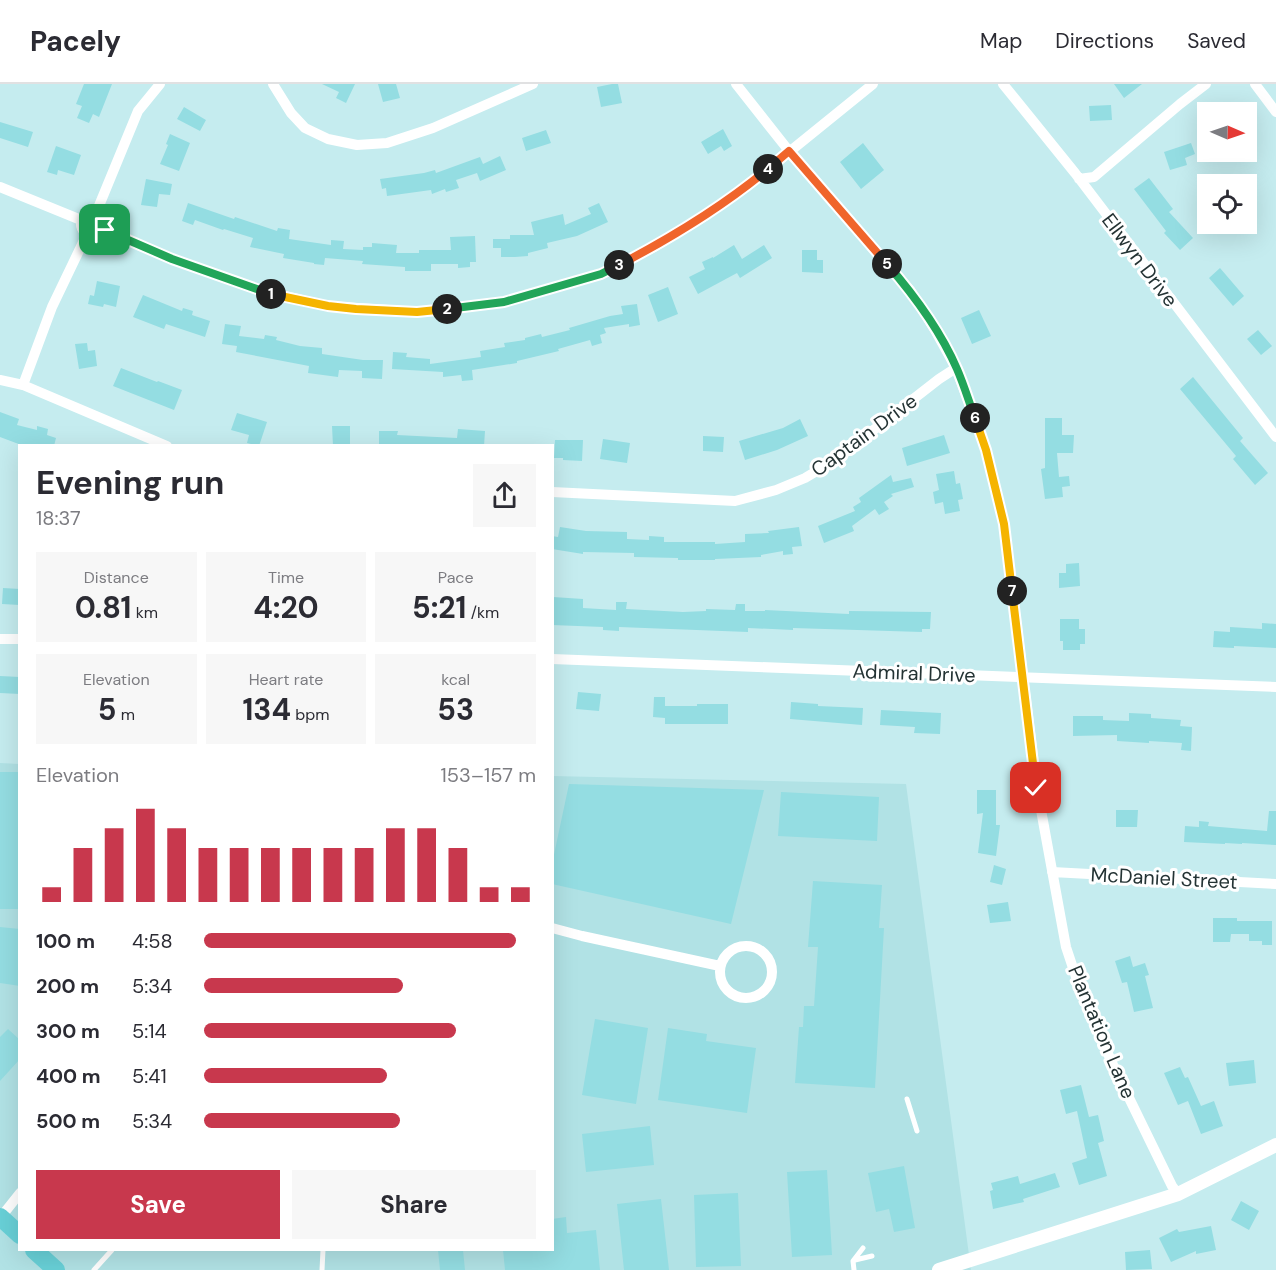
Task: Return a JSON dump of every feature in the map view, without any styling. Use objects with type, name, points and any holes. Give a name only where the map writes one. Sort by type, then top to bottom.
[{"type":"highway","points":[[0,1217],[18,1233]]},
{"type":"highway","points":[[35,1251],[56,1270]]},
{"type":"street","points":[[96,213],[138,111],[160,84]]},
{"type":"street","points":[[273,84],[291,113],[305,128],[328,139],[357,145],[387,143],[433,128],[533,84]]},
{"type":"street","name":"Plantation Lane","points":[[736,84],[789,151],[910,290],[957,368],[986,450],[1004,524],[1036,788],[1066,947],[1082,995],[1113,1065],[1178,1194]]},
{"type":"street","points":[[102,229],[172,259],[245,286],[299,301],[328,306],[417,312],[504,302],[601,274],[654,247],[705,216],[757,178],[873,84]]},
{"type":"street","name":"Ellwyn Drive","points":[[1003,84],[1079,179],[1276,437]]},
{"type":"street","points":[[1079,179],[1094,177],[1206,84]]},
{"type":"street","points":[[1255,84],[1276,112]]},
{"type":"street","points":[[0,187],[81,220]]},
{"type":"street","points":[[96,213],[103,221],[102,229],[94,235],[87,234],[81,226],[81,220],[86,214],[96,213]]},
{"type":"street","points":[[22,385],[52,308],[87,234]]},
{"type":"street","name":"Captain Drive","points":[[554,492],[735,501],[776,490],[805,478],[835,459],[939,379],[957,368]]},
{"type":"street","points":[[0,380],[22,385],[161,444]]},
{"type":"street","points":[[0,639],[18,639]]},
{"type":"street","name":"Admiral Drive","points":[[554,659],[1276,687]]},
{"type":"street","name":"McDaniel Street","points":[[1052,872],[1276,884]]},
{"type":"street","points":[[554,929],[720,966]]},
{"type":"street","points":[[753,946],[762,950],[768,957],[773,974],[766,990],[759,996],[750,999],[742,998],[734,996],[722,983],[720,966],[723,958],[736,947],[753,946]]},
{"type":"street","points":[[939,1270],[960,1267],[1178,1194],[1276,1145]]},
{"type":"street","points":[[0,1217],[18,1195]]},
{"type":"lane","points":[[907,1099],[917,1131]]},
{"type":"lane","points":[[854,1270],[853,1261],[863,1248]]},
{"type":"lane","points":[[94,1270],[111,1251]]},
{"type":"lane","points":[[322,1270],[323,1251]]},
{"type":"lane","points":[[853,1261],[872,1256]]},
{"type":"shaded area","points":[[0,763],[18,764],[18,1251],[554,1251],[554,776],[906,784],[971,1270],[0,1270]]},
{"type":"building","points":[[84,84],[112,84],[99,117],[93,114],[89,123],[77,118],[82,106],[76,104]]},
{"type":"building","points":[[322,84],[355,84],[346,103],[336,98],[339,92]]},
{"type":"building","points":[[378,84],[396,84],[400,98],[383,102]]},
{"type":"building","points":[[618,84],[622,103],[601,107],[597,87]]},
{"type":"building","points":[[1114,84],[1142,84],[1124,98]]},
{"type":"building","points":[[1111,105],[1112,120],[1090,121],[1089,106]]},
{"type":"building","points":[[184,107],[206,120],[200,131],[177,119]]},
{"type":"building","points":[[0,122],[33,132],[28,147],[0,138]]},
{"type":"building","points":[[723,129],[732,146],[724,151],[721,146],[708,154],[701,142]]},
{"type":"building","points":[[546,130],[551,143],[526,151],[522,138]]},
{"type":"building","points":[[170,134],[190,143],[179,171],[160,164]]},
{"type":"building","points":[[863,143],[884,170],[861,189],[840,162]]},
{"type":"building","points":[[1191,143],[1195,154],[1185,158],[1187,165],[1170,170],[1164,152]]},
{"type":"building","points":[[56,146],[81,155],[74,175],[58,170],[57,175],[47,172]]},
{"type":"building","points":[[500,156],[506,170],[480,181],[477,173],[456,180],[459,188],[446,192],[445,189],[432,194],[431,190],[387,196],[386,188],[382,189],[380,179],[435,170],[436,173],[480,157],[483,164]]},
{"type":"building","points":[[1149,178],[1173,209],[1169,212],[1193,238],[1180,250],[1164,233],[1166,231],[1134,189]]},
{"type":"building","points":[[146,179],[172,184],[170,195],[159,194],[157,207],[141,205]]},
{"type":"building","points":[[188,203],[277,231],[278,228],[290,230],[289,239],[331,245],[331,240],[344,241],[343,249],[363,250],[363,247],[372,247],[372,243],[397,245],[396,253],[451,250],[450,237],[475,236],[476,262],[470,262],[470,267],[458,268],[458,264],[431,264],[431,271],[405,271],[405,267],[362,264],[363,261],[325,258],[324,265],[283,258],[284,254],[250,247],[253,238],[195,220],[193,225],[182,221]]},
{"type":"building","points":[[599,203],[608,222],[577,236],[547,243],[548,248],[528,253],[528,256],[501,257],[501,248],[493,248],[493,239],[510,239],[510,235],[534,235],[531,222],[563,214],[565,225],[591,214],[588,208]]},
{"type":"building","points":[[734,245],[742,259],[764,245],[772,258],[740,278],[737,273],[698,294],[689,277],[705,269],[702,262]]},
{"type":"building","points":[[802,250],[817,250],[817,260],[823,260],[823,273],[802,272]]},
{"type":"building","points":[[1220,268],[1244,296],[1233,306],[1209,278]]},
{"type":"building","points":[[97,281],[120,286],[116,307],[88,304],[90,295],[94,296]]},
{"type":"building","points":[[668,287],[678,314],[658,322],[648,295]]},
{"type":"building","points":[[143,295],[182,311],[183,308],[193,311],[192,315],[210,321],[205,337],[166,324],[164,329],[133,317]]},
{"type":"building","points":[[637,304],[640,325],[629,327],[629,324],[604,328],[606,333],[600,335],[602,343],[592,346],[590,340],[558,349],[559,351],[517,361],[517,363],[472,370],[473,380],[462,381],[461,375],[443,377],[443,372],[392,369],[393,352],[407,353],[406,357],[430,359],[430,364],[481,357],[480,351],[505,347],[504,343],[525,340],[525,338],[541,334],[542,337],[570,330],[569,328],[623,314],[621,306]]},
{"type":"building","points":[[979,310],[991,336],[972,344],[961,318]]},
{"type":"building","points":[[225,324],[241,326],[239,336],[264,339],[265,335],[277,337],[276,340],[300,346],[322,348],[322,354],[363,360],[383,360],[382,379],[362,378],[362,371],[339,370],[338,377],[308,373],[309,366],[236,352],[237,346],[222,344]]},
{"type":"building","points":[[1258,330],[1272,346],[1261,355],[1247,339]]},
{"type":"building","points":[[87,343],[88,351],[95,350],[97,366],[79,369],[75,344]]},
{"type":"building","points":[[121,368],[182,390],[174,410],[113,386]]},
{"type":"building","points":[[1193,377],[1243,438],[1240,441],[1268,473],[1255,485],[1233,459],[1236,456],[1180,389]]},
{"type":"building","points":[[0,412],[19,419],[17,425],[37,430],[37,426],[48,429],[47,435],[56,438],[54,444],[19,444],[0,437]]},
{"type":"building","points":[[237,413],[267,422],[260,444],[247,443],[249,435],[231,430]]},
{"type":"building","points":[[1045,418],[1062,418],[1062,435],[1074,435],[1073,453],[1057,453],[1059,477],[1069,476],[1070,486],[1062,487],[1063,497],[1045,499],[1041,469],[1045,468]]},
{"type":"building","points":[[800,419],[808,436],[777,450],[745,460],[739,441],[783,428]]},
{"type":"building","points":[[332,426],[350,426],[350,444],[333,444]]},
{"type":"building","points":[[458,429],[485,431],[484,444],[379,444],[379,431],[398,431],[397,435],[457,438]]},
{"type":"building","points":[[944,435],[950,453],[907,466],[902,448]]},
{"type":"building","points":[[703,436],[724,437],[723,452],[703,451]]},
{"type":"building","points":[[603,439],[630,443],[627,463],[600,459]]},
{"type":"building","points":[[555,440],[583,440],[582,461],[554,458]]},
{"type":"building","points":[[954,471],[956,484],[960,483],[963,499],[958,500],[960,511],[945,514],[943,502],[935,504],[933,492],[939,490],[936,474]]},
{"type":"building","points":[[891,475],[893,482],[911,478],[914,487],[891,494],[893,496],[884,502],[889,509],[879,515],[875,509],[852,526],[854,531],[824,543],[818,526],[855,511],[853,507],[861,502],[859,498]]},
{"type":"building","points":[[560,527],[586,531],[627,532],[627,539],[649,540],[649,536],[664,537],[664,542],[715,542],[715,544],[745,542],[745,534],[769,533],[768,531],[799,527],[802,546],[792,547],[793,554],[783,555],[783,551],[761,555],[761,557],[678,560],[678,558],[634,557],[634,553],[583,552],[583,554],[554,549],[554,536],[558,537]]},
{"type":"building","points":[[1079,563],[1080,586],[1059,588],[1059,573],[1066,573],[1066,564]]},
{"type":"building","points":[[3,588],[18,589],[18,605],[2,604]]},
{"type":"building","points":[[554,597],[583,599],[583,608],[616,610],[616,602],[627,602],[626,609],[683,612],[706,611],[706,609],[735,610],[736,604],[745,604],[745,611],[849,614],[849,611],[931,612],[930,629],[922,629],[922,632],[748,628],[748,632],[619,627],[619,631],[603,630],[603,627],[554,625]]},
{"type":"building","points":[[1060,619],[1079,619],[1079,629],[1085,629],[1085,644],[1080,644],[1080,650],[1063,650],[1063,641],[1060,641]]},
{"type":"building","points":[[1262,623],[1276,624],[1276,648],[1213,647],[1214,631],[1230,632],[1230,627],[1262,629]]},
{"type":"building","points":[[0,676],[18,677],[18,694],[0,693]]},
{"type":"building","points":[[578,692],[601,694],[599,711],[576,709]]},
{"type":"building","points":[[654,697],[665,697],[665,706],[728,704],[728,724],[665,724],[665,718],[653,717]]},
{"type":"building","points":[[791,702],[863,708],[862,725],[790,719]]},
{"type":"building","points":[[881,710],[941,713],[940,734],[914,733],[915,727],[880,725]]},
{"type":"building","points":[[1129,713],[1151,714],[1151,718],[1181,720],[1180,726],[1192,727],[1191,751],[1181,750],[1182,743],[1117,741],[1117,735],[1073,736],[1073,716],[1103,716],[1103,720],[1129,721]]},
{"type":"building","points":[[0,772],[18,772],[18,909],[0,909]]},
{"type":"building","points":[[569,784],[764,790],[731,924],[554,884],[554,855]]},
{"type":"building","points":[[977,790],[996,790],[996,825],[1000,825],[996,856],[978,853],[983,813],[977,814]]},
{"type":"building","points":[[781,792],[879,797],[877,841],[778,836]]},
{"type":"building","points":[[1116,810],[1138,810],[1137,827],[1116,827]]},
{"type":"building","points":[[1269,811],[1276,811],[1276,845],[1184,842],[1185,826],[1199,827],[1199,821],[1209,822],[1208,826],[1267,831]]},
{"type":"building","points":[[994,865],[1006,869],[1002,885],[990,882]]},
{"type":"building","points":[[813,881],[882,885],[879,928],[884,928],[875,1088],[795,1083],[799,1027],[803,1027],[804,1006],[814,1006],[818,947],[808,947]]},
{"type":"building","points":[[1008,902],[1011,921],[990,923],[987,905]]},
{"type":"building","points":[[1213,918],[1272,921],[1272,945],[1262,945],[1262,941],[1249,941],[1249,934],[1231,934],[1230,942],[1213,942]]},
{"type":"building","points":[[0,927],[18,929],[18,986],[0,983]]},
{"type":"building","points":[[1130,956],[1133,967],[1145,963],[1149,975],[1145,976],[1153,1008],[1134,1012],[1127,982],[1122,983],[1115,961]]},
{"type":"building","points":[[595,1019],[648,1028],[636,1104],[582,1095]]},
{"type":"building","points":[[668,1028],[707,1034],[706,1041],[756,1048],[747,1113],[658,1100]]},
{"type":"building","points":[[8,1029],[18,1038],[18,1061],[0,1081],[0,1037]]},
{"type":"building","points":[[1254,1060],[1256,1083],[1229,1086],[1226,1063]]},
{"type":"building","points":[[1180,1067],[1185,1078],[1188,1077],[1201,1106],[1214,1101],[1223,1126],[1201,1134],[1188,1101],[1178,1105],[1164,1073]]},
{"type":"building","points":[[1081,1085],[1089,1117],[1098,1115],[1104,1141],[1098,1143],[1107,1176],[1079,1185],[1072,1163],[1087,1158],[1077,1111],[1066,1114],[1060,1090]]},
{"type":"building","points":[[650,1126],[654,1165],[586,1172],[582,1134]]},
{"type":"building","points":[[904,1166],[915,1228],[894,1232],[889,1209],[876,1212],[868,1173]]},
{"type":"building","points":[[827,1170],[832,1255],[792,1257],[787,1172]]},
{"type":"building","points":[[1055,1173],[1060,1187],[1023,1199],[1024,1202],[993,1209],[991,1183],[1018,1176],[1020,1184]]},
{"type":"building","points":[[738,1193],[741,1266],[696,1267],[694,1195]]},
{"type":"building","points":[[661,1199],[669,1270],[624,1270],[617,1204]]},
{"type":"building","points":[[1241,1201],[1259,1211],[1249,1230],[1231,1220]]},
{"type":"building","points":[[566,1217],[567,1233],[596,1230],[600,1270],[505,1270],[503,1251],[554,1251],[554,1219]]},
{"type":"building","points":[[1211,1226],[1216,1250],[1196,1254],[1196,1251],[1171,1262],[1159,1238],[1177,1229],[1179,1232]]},
{"type":"building","points":[[1150,1250],[1152,1269],[1126,1270],[1125,1252]]},
{"type":"building","points":[[438,1251],[463,1251],[465,1270],[440,1270]]},
{"type":"route","points":[[105,230],[172,259],[255,289],[299,301],[356,309],[417,312],[462,307],[504,302],[601,274],[654,247],[705,216],[789,151],[910,290],[957,368],[986,450],[1004,524],[1036,788]]}]
